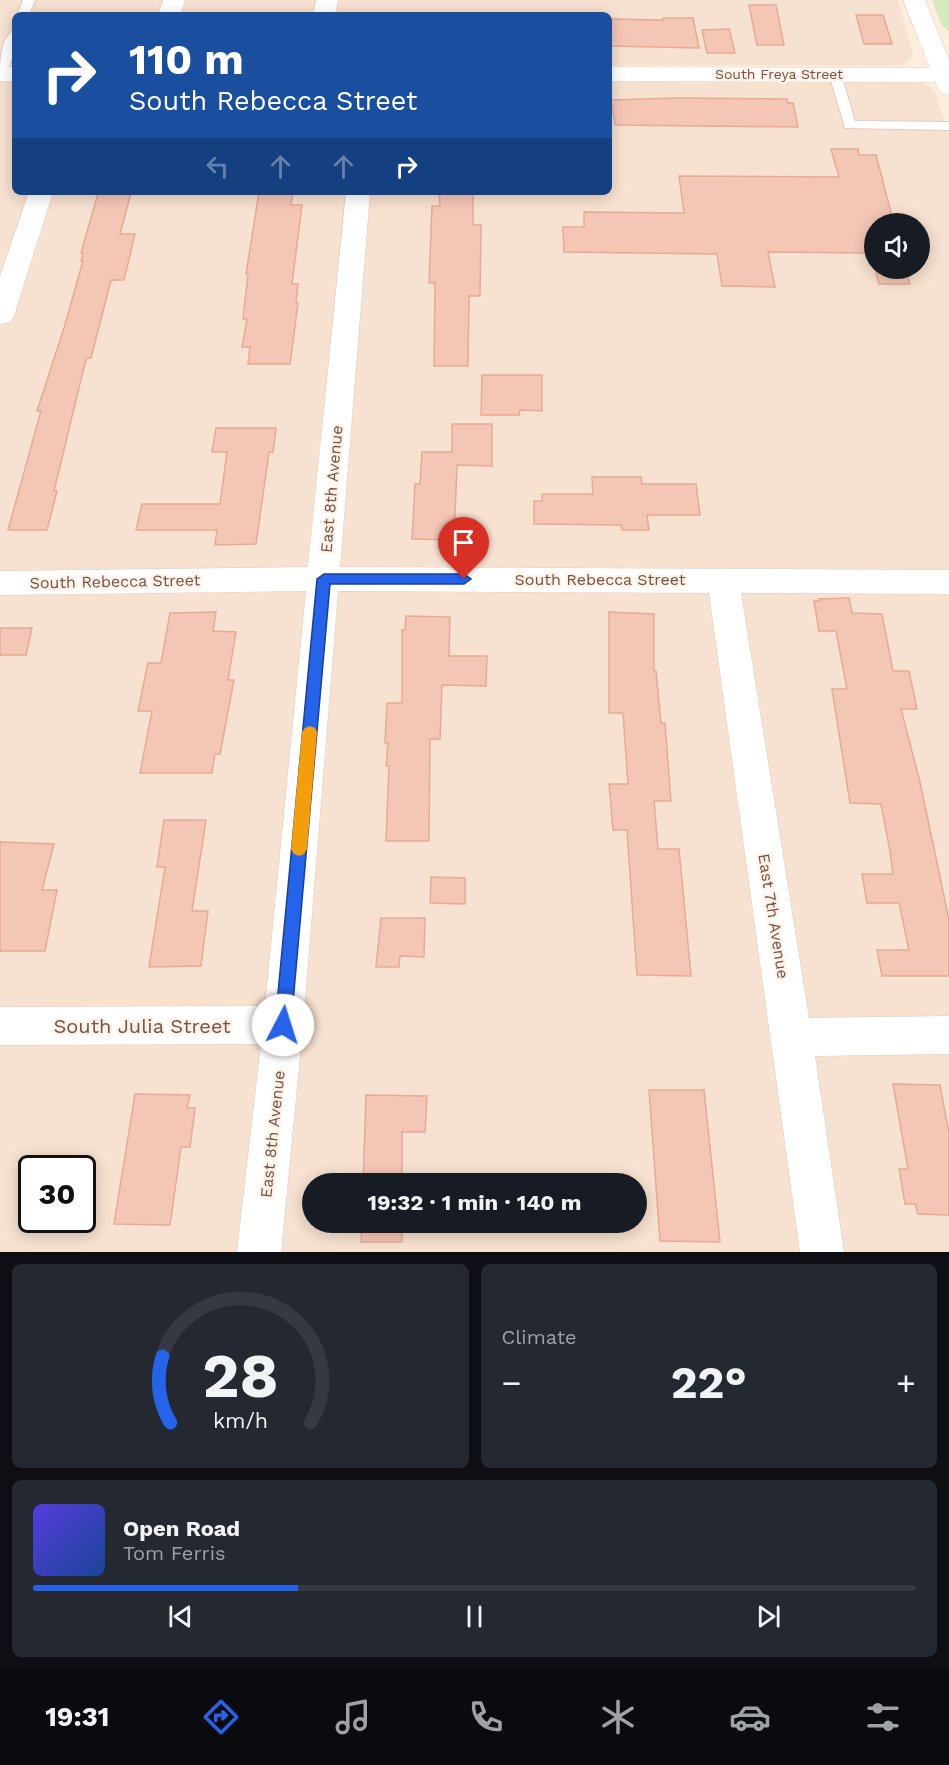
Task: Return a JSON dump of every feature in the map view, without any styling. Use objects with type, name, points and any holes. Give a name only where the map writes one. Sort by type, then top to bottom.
[{"type":"street","points":[[914,0],[947,79]]},
{"type":"street","points":[[923,21],[934,36],[949,48]]},
{"type":"street","name":"South Freya Street","points":[[612,74],[835,74],[947,79]]},
{"type":"street","points":[[0,316],[40,195]]},
{"type":"street","name":"East 8th Avenue","points":[[259,1252],[283,1025],[358,195]]},
{"type":"street","name":"South Rebecca Street","points":[[0,583],[324,579],[949,582]]},
{"type":"street","name":"East 7th Avenue","points":[[723,580],[822,1252]]},
{"type":"street","name":"South Julia Street","points":[[0,1026],[283,1025]]},
{"type":"street","points":[[792,1037],[949,1035]]},
{"type":"lane","points":[[0,72],[12,42]]},
{"type":"lane","points":[[835,74],[850,126],[949,126]]},
{"type":"shaded area","points":[[0,0],[898,0],[913,54],[904,64],[893,66],[612,65],[612,12],[12,12],[12,64],[0,64]]},
{"type":"shaded area","points":[[0,81],[12,81],[12,195],[612,195],[612,82],[919,82],[935,92],[949,135],[949,1252],[0,1252]]},
{"type":"green space","points":[[932,0],[949,0],[949,32],[941,24]]},
{"type":"building","points":[[749,5],[776,5],[784,45],[757,45]]},
{"type":"building","points":[[856,15],[883,15],[892,44],[864,44]]},
{"type":"building","points":[[663,18],[693,18],[699,48],[612,46],[612,19],[663,20]]},
{"type":"building","points":[[729,29],[735,53],[707,53],[702,30]]},
{"type":"building","points":[[787,99],[788,103],[793,103],[798,127],[615,125],[612,100]]},
{"type":"building","points":[[831,149],[858,149],[859,155],[876,155],[891,213],[864,213],[864,253],[768,252],[775,287],[722,286],[717,254],[564,252],[563,227],[584,227],[584,212],[684,213],[679,176],[839,177]]},
{"type":"building","points":[[97,195],[130,195],[120,234],[135,234],[124,280],[111,280],[91,358],[87,358],[85,363],[54,491],[57,491],[47,530],[8,530],[41,411],[37,411],[83,261],[81,261],[83,253],[81,253]]},
{"type":"building","points":[[259,195],[293,195],[291,205],[302,205],[292,284],[298,284],[296,303],[298,303],[290,364],[248,364],[250,347],[242,347],[247,319],[243,319],[248,274],[246,274]]},
{"type":"building","points":[[439,195],[473,195],[473,225],[481,225],[480,296],[469,296],[468,366],[434,366],[435,283],[429,283],[432,206],[440,206]]},
{"type":"building","points":[[878,279],[908,279],[910,284],[879,284]]},
{"type":"building","points":[[482,375],[542,375],[542,411],[520,410],[519,415],[481,415]]},
{"type":"building","points":[[452,424],[492,424],[492,466],[457,465],[454,540],[412,539],[415,484],[420,484],[422,452],[452,452]]},
{"type":"building","points":[[216,428],[276,428],[273,452],[269,452],[256,544],[215,545],[217,530],[136,530],[142,504],[220,504],[227,452],[212,452]]},
{"type":"building","points":[[592,477],[641,477],[642,484],[696,484],[700,515],[647,515],[649,530],[622,530],[621,525],[534,524],[534,501],[542,501],[542,494],[593,494]]},
{"type":"building","points":[[849,598],[852,613],[882,614],[893,671],[909,671],[917,709],[901,709],[920,782],[949,920],[949,976],[882,976],[877,950],[909,950],[899,903],[867,903],[862,874],[893,874],[890,851],[881,804],[850,803],[832,689],[847,689],[836,631],[819,631],[814,601]]},
{"type":"building","points":[[216,612],[213,631],[236,632],[228,680],[234,680],[220,754],[215,754],[212,773],[140,773],[152,711],[138,711],[148,663],[161,663],[170,613]]},
{"type":"building","points":[[609,612],[654,614],[654,671],[656,671],[661,723],[665,723],[671,801],[654,801],[658,849],[679,849],[691,976],[637,975],[627,830],[613,830],[609,784],[628,784],[623,713],[609,713]]},
{"type":"building","points":[[406,616],[450,617],[449,656],[487,656],[486,686],[442,685],[440,739],[430,739],[429,841],[386,841],[389,766],[386,766],[388,743],[385,743],[387,703],[402,703],[402,630],[405,630]]},
{"type":"building","points":[[0,628],[32,628],[26,655],[0,655]]},
{"type":"building","points":[[164,820],[206,820],[192,911],[208,911],[201,966],[149,967],[165,867],[157,867]]},
{"type":"building","points":[[0,842],[54,844],[42,890],[57,890],[45,951],[0,951]]},
{"type":"building","points":[[431,877],[465,878],[465,904],[430,903]]},
{"type":"building","points":[[381,918],[425,918],[424,957],[400,956],[399,967],[376,967]]},
{"type":"building","points":[[893,1084],[940,1085],[949,1133],[949,1215],[918,1214],[915,1204],[905,1204],[899,1169],[908,1169]]},
{"type":"building","points":[[649,1090],[704,1090],[720,1242],[660,1241]]},
{"type":"building","points":[[135,1094],[190,1095],[187,1108],[195,1108],[190,1147],[181,1147],[170,1225],[114,1224]]},
{"type":"building","points":[[366,1095],[427,1096],[425,1132],[402,1132],[402,1173],[363,1173]]},
{"type":"building","points":[[361,1233],[402,1233],[402,1242],[361,1242]]},
{"type":"slow traffic","points":[[299,849],[310,732]]},
{"type":"route","points":[[283,1025],[324,579],[464,579]]}]
